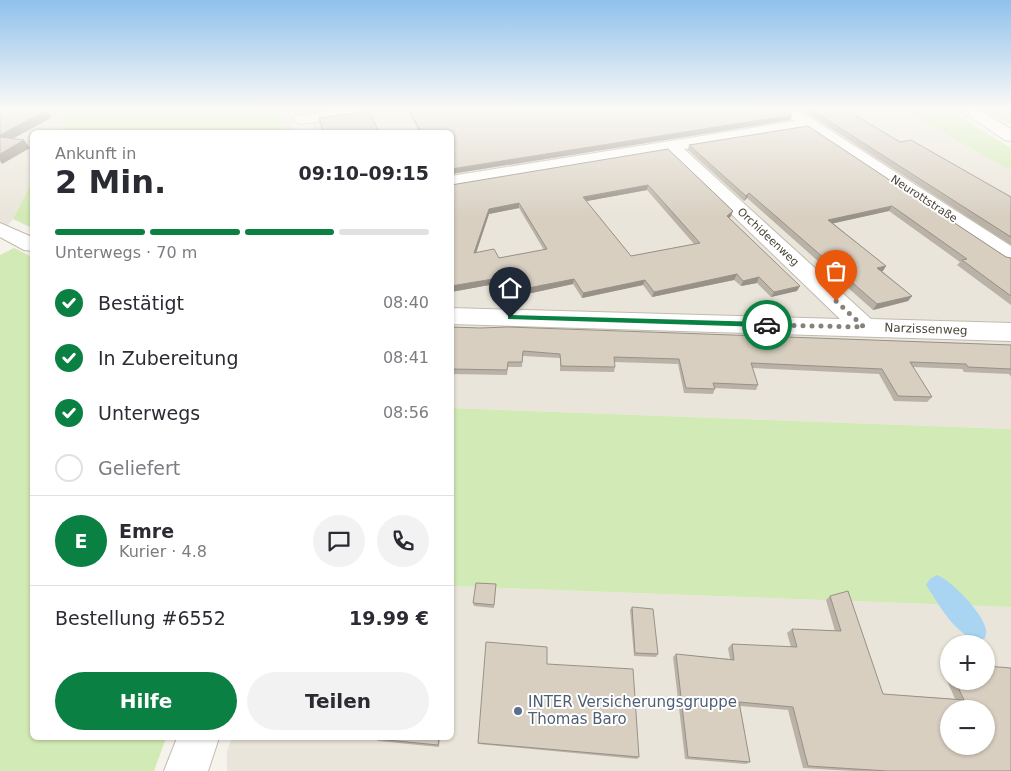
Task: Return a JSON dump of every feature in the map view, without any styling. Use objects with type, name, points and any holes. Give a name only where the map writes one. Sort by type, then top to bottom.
[{"type":"street","points":[[454,182],[683,145]]},
{"type":"street","name":"Neurottstraße","points":[[840,145],[1011,256]]},
{"type":"street","name":"Orchideenweg","points":[[671,147],[864,327]]},
{"type":"street","points":[[0,230],[30,244]]},
{"type":"street","name":"Narzissenweg","points":[[454,316],[1011,332]]},
{"type":"street","points":[[186,771],[197,740]]},
{"type":"shaded area","points":[[0,145],[30,145],[30,185],[13,219],[0,235]]},
{"type":"shaded area","points":[[454,145],[965,145],[1011,171],[1011,429],[454,408]]},
{"type":"shaded area","points":[[454,586],[1011,607],[1011,771],[227,771],[227,751],[231,740],[454,740]]},
{"type":"green space","points":[[965,145],[1006,145],[1011,148],[1011,171]]},
{"type":"green space","points":[[30,185],[30,227],[13,219]]},
{"type":"green space","points":[[14,248],[30,256],[30,740],[165,740],[154,771],[0,771],[0,255]]},
{"type":"green space","points":[[454,408],[1011,429],[1011,607],[454,586]]},
{"type":"water","points":[[937,575],[943,578],[966,598],[984,623],[985,635],[966,635],[953,624],[926,585],[930,579]]},
{"type":"building","points":[[0,145],[15,145],[0,154]]},
{"type":"building","points":[[454,145],[603,145],[454,169]]},
{"type":"building","points":[[689,145],[837,145],[1006,257],[1011,258],[1011,296],[962,260],[967,259],[892,206],[828,220],[886,266],[877,268],[912,296],[877,304],[749,193],[746,196]]},
{"type":"building","points":[[866,145],[920,145],[1011,197],[1011,237]]},
{"type":"building","points":[[668,149],[733,211],[727,216],[800,286],[774,292],[759,277],[743,281],[737,274],[654,292],[645,280],[583,293],[574,279],[518,290],[511,276],[454,286],[454,185]],"holes":[[[648,185],[700,243],[631,256],[583,197]],[[519,203],[547,249],[499,258],[494,249],[474,253],[489,209]]]},
{"type":"building","points":[[454,327],[508,327],[1011,345],[1011,369],[968,367],[966,364],[910,362],[932,397],[898,396],[882,369],[751,363],[758,385],[713,383],[715,389],[686,388],[679,359],[614,357],[615,367],[561,366],[560,354],[523,351],[522,362],[508,362],[507,370],[454,369]]},
{"type":"building","points":[[476,583],[496,584],[494,605],[473,603]]},
{"type":"building","points":[[848,591],[883,694],[964,700],[959,690],[995,690],[995,667],[1011,668],[1011,771],[888,771],[808,766],[793,707],[739,702],[750,762],[688,757],[676,654],[734,660],[732,644],[797,647],[792,629],[841,631],[830,596]]},
{"type":"building","points":[[632,607],[653,609],[658,654],[635,653]]},
{"type":"building","points":[[486,642],[547,647],[547,664],[633,669],[639,757],[478,743]]},
{"type":"building","points":[[387,740],[439,740],[438,745]]},
{"type":"way so far","points":[[767,325],[864,327],[836,301]]},
{"type":"place","name":"INTER Versicherungsgruppe Thomas Baro","points":[[518,711]]},
{"type":"route","points":[[510,318],[767,325]]}]
